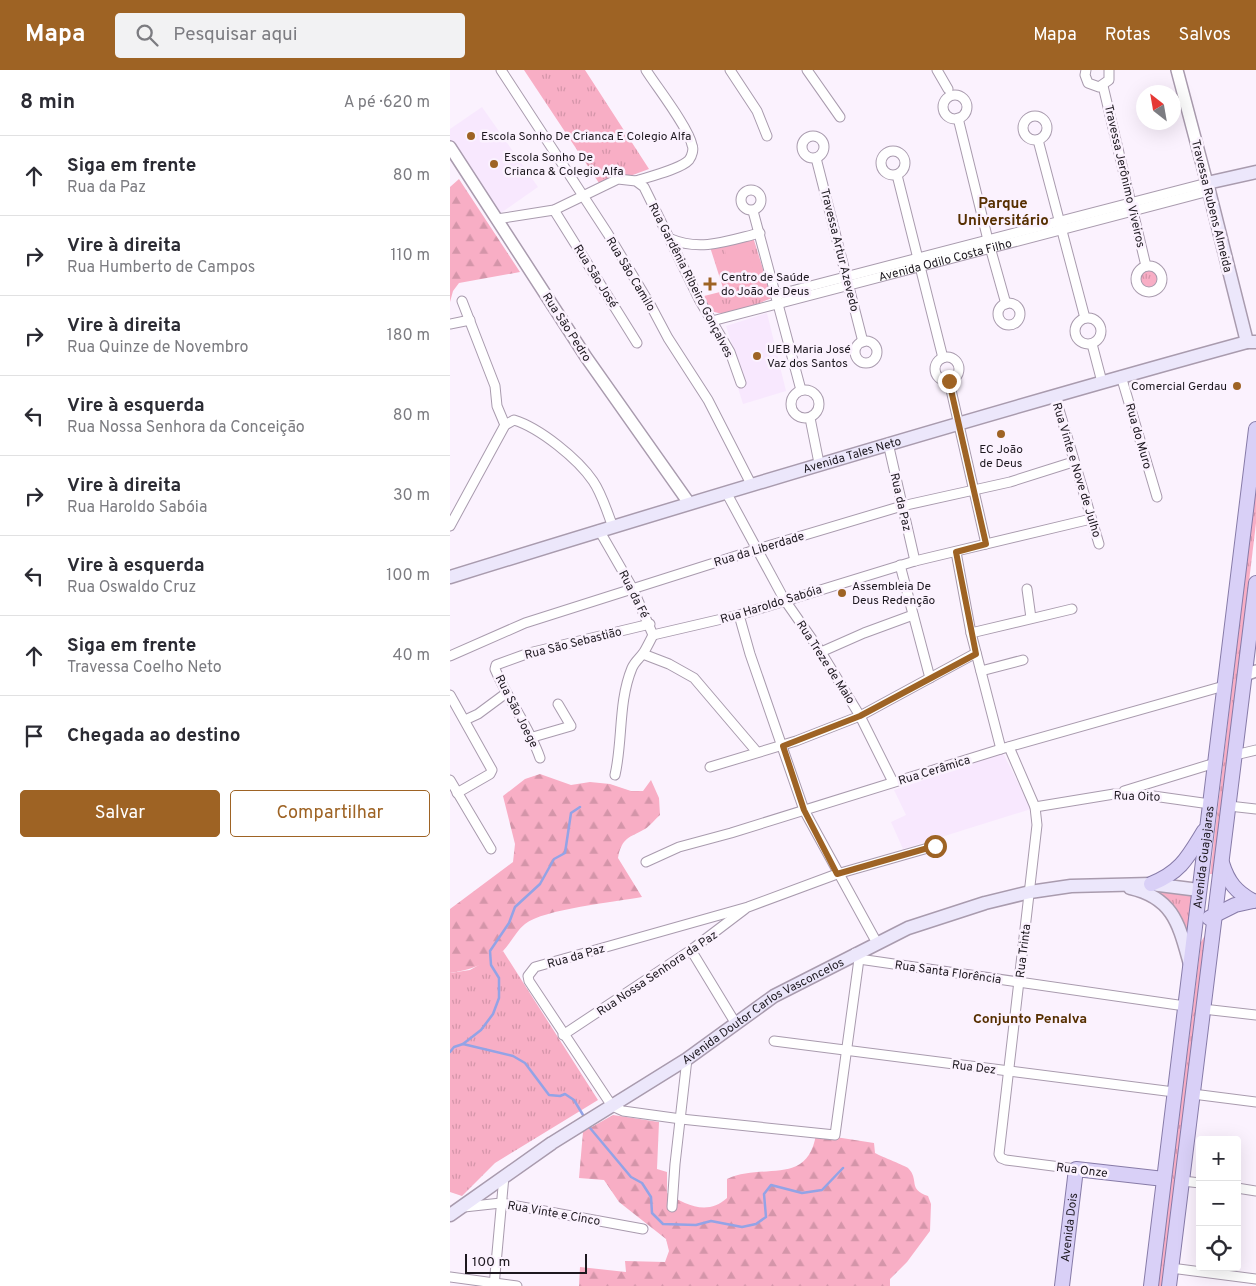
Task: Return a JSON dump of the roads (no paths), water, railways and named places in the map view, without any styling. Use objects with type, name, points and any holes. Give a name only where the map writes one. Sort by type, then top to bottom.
[{"type":"main road","name":"Avenida Odilo Costa Filho","points":[[1208,187],[1256,172]]},
{"type":"main road","name":"Travessa Rubens Almeida","points":[[1208,187],[1252,342]]},
{"type":"main road","name":"Avenida Tales Neto","points":[[450,576],[819,463],[1121,376],[1252,342]]},
{"type":"main road","name":"Avenida Guajajaras","points":[[1150,1286],[1256,428]]},
{"type":"main road","name":"Avenida Guajajaras","points":[[1169,1286],[1228,806],[1250,673],[1256,583]]},
{"type":"main road","points":[[1151,884],[1171,875],[1180,867],[1206,826]]},
{"type":"main road","points":[[1222,862],[1227,878],[1235,890],[1255,901]]},
{"type":"main road","name":"Avenida Doutor Carlos Vasconcelos","points":[[1107,884],[1142,891],[1160,900],[1177,923],[1190,964]]},
{"type":"main road","name":"Avenida Doutor Carlos Vasconcelos","points":[[450,1215],[464,1207],[504,1176],[552,1143],[688,1059],[784,990],[857,956],[876,943],[945,914],[1030,892],[1107,884],[1151,884],[1199,890]]},
{"type":"main road","points":[[1199,890],[1255,901]]},
{"type":"main road","points":[[1194,932],[1215,914],[1235,905],[1255,901]]},
{"type":"main road","name":"Rua Onze","points":[[1076,1169],[1164,1179]]},
{"type":"main road","name":"Avenida Dois","points":[[1062,1286],[1076,1169]]},
{"type":"street","name":"Rua São Camilo","points":[[501,70],[582,198],[608,234],[668,338],[708,400],[751,484]]},
{"type":"street","points":[[496,219],[554,210],[618,179],[636,181],[680,166],[690,159],[692,145],[686,132],[646,70]]},
{"type":"street","points":[[730,70],[757,111],[767,136]]},
{"type":"street","points":[[807,70],[840,118]]},
{"type":"street","points":[[937,70],[948,89]]},
{"type":"street","points":[[1086,70],[1085,76],[1088,83],[1095,87],[1103,86],[1109,80],[1109,70]]},
{"type":"street","name":"Travessa Rubens Almeida","points":[[1177,70],[1208,187]]},
{"type":"street","name":"Travessa Jerônimo Viveiros","points":[[1103,86],[1146,266]]},
{"type":"street","points":[[958,118],[1006,304]]},
{"type":"street","points":[[1038,140],[1085,318]]},
{"type":"street","name":"Rua São Pedro","points":[[450,147],[586,357],[689,503]]},
{"type":"street","name":"Travessa Artur Azevedo","points":[[816,158],[863,342]]},
{"type":"street","points":[[897,175],[943,358]]},
{"type":"street","name":"Rua Gardênia Ribeiro Gonçalves","points":[[636,181],[644,187],[712,321],[730,352],[741,383]]},
{"type":"street","name":"Avenida Odilo Costa Filho","points":[[712,321],[777,299],[1208,187]]},
{"type":"street","name":"Rua São José","points":[[554,210],[638,342]]},
{"type":"street","points":[[753,211],[801,390]]},
{"type":"street","points":[[678,255],[683,250],[694,246],[760,233]]},
{"type":"street","points":[[671,239],[694,246]]},
{"type":"street","points":[[462,301],[494,386],[497,406],[505,424]]},
{"type":"street","points":[[1085,318],[1094,320],[1100,326],[1101,335],[1092,344],[1083,344],[1075,335],[1078,323],[1085,318]]},
{"type":"street","points":[[450,324],[470,320]]},
{"type":"street","points":[[1092,344],[1102,382]]},
{"type":"street","points":[[950,357],[958,364],[958,374],[949,381],[941,379],[935,372],[936,364],[943,358],[950,357]]},
{"type":"street","name":"Rua do Muro","points":[[1121,376],[1157,497]]},
{"type":"street","points":[[949,381],[986,544]]},
{"type":"street","points":[[801,390],[815,393],[820,402],[817,412],[810,418],[797,416],[792,408],[792,400],[801,390]]},
{"type":"street","name":"Rua Vinte e Nove de Julho","points":[[1054,396],[1099,544]]},
{"type":"street","points":[[810,418],[819,463]]},
{"type":"street","points":[[450,526],[453,515],[505,424],[514,420],[535,430],[560,448],[586,472],[600,493],[612,527]]},
{"type":"street","name":"Rua da Paz","points":[[888,443],[915,561]]},
{"type":"street","name":"Rua da Liberdade","points":[[450,656],[525,623],[758,549],[902,506],[975,491],[1074,462]]},
{"type":"street","name":"Rua Treze de Maio","points":[[726,492],[784,600],[821,652],[860,716],[893,782]]},
{"type":"street","name":"Rua Haroldo Sabóia","points":[[653,635],[739,615],[915,561],[1091,519]]},
{"type":"street","name":"Rua da Fé","points":[[599,530],[633,589],[650,624],[653,635]]},
{"type":"street","name":"Rua Trinta","points":[[956,552],[971,634],[981,671],[1005,748],[1035,807],[1036,825],[1030,892],[1008,1071],[999,1154],[1001,1158]]},
{"type":"street","points":[[900,565],[930,678]]},
{"type":"street","points":[[1027,589],[1031,618]]},
{"type":"street","points":[[971,634],[1031,618],[1072,610]]},
{"type":"street","points":[[739,615],[750,654],[804,810],[876,943]]},
{"type":"street","points":[[821,652],[864,633],[913,615]]},
{"type":"street","name":"Rua São Sebastião","points":[[496,665],[529,653],[650,624]]},
{"type":"street","points":[[615,775],[620,756],[625,693],[633,665],[643,654],[653,635]]},
{"type":"street","points":[[643,654],[669,664],[694,678],[757,752]]},
{"type":"street","points":[[710,767],[783,746],[860,716],[976,654]]},
{"type":"street","points":[[981,671],[1023,660]]},
{"type":"street","name":"Rua São Joege","points":[[496,665],[495,669],[505,694],[533,737],[540,758]]},
{"type":"street","name":"Rua Cerâmica","points":[[646,862],[679,847],[1005,748],[1224,686]]},
{"type":"street","points":[[465,720],[478,714],[505,694]]},
{"type":"street","points":[[450,695],[491,767],[490,774],[458,793]]},
{"type":"street","points":[[533,737],[568,728],[571,724],[558,704]]},
{"type":"street","points":[[1235,755],[1256,750]]},
{"type":"street","points":[[1114,794],[1215,763]]},
{"type":"street","points":[[450,780],[491,849]]},
{"type":"street","name":"Rua Oito","points":[[1035,807],[1114,794],[1139,794],[1210,804]]},
{"type":"street","points":[[1228,806],[1256,809]]},
{"type":"street","name":"Rua da Paz","points":[[612,1106],[563,1035],[529,981],[530,971],[535,967],[748,906],[837,874],[935,846]]},
{"type":"street","name":"Rua Nossa Senhora da Paz","points":[[563,1035],[691,950],[748,906]]},
{"type":"street","points":[[691,950],[736,1024]]},
{"type":"street","points":[[612,1106],[624,1111],[681,1119],[835,1135],[847,1050],[857,956]]},
{"type":"street","name":"Rua Santa Florência","points":[[857,956],[1185,1006]]},
{"type":"street","points":[[1203,1009],[1256,1015]]},
{"type":"street","name":"Rua Dez","points":[[774,1041],[1174,1092]]},
{"type":"street","points":[[672,1207],[675,1164],[688,1059]]},
{"type":"street","points":[[1193,1094],[1256,1102]]},
{"type":"street","name":"Rua Onze","points":[[1001,1158],[1076,1169]]},
{"type":"street","points":[[494,1284],[504,1176]]},
{"type":"street","points":[[1183,1181],[1196,1183]]},
{"type":"street","points":[[1241,1189],[1256,1191]]},
{"type":"street","name":"Rua Vinte e Cinco","points":[[464,1207],[501,1203],[643,1229]]},
{"type":"street","points":[[1171,1268],[1256,1279]]},
{"type":"street","points":[[450,1277],[517,1286]]},
{"type":"waterway","points":[[463,1044],[481,1030],[493,1014],[499,998],[499,978],[491,965],[490,951],[509,923],[515,907],[540,884],[554,859],[565,853],[571,813],[580,807]]},
{"type":"waterway","points":[[450,1052],[454,1047],[463,1044],[513,1056],[525,1063],[549,1095],[560,1096],[565,1094],[574,1100],[583,1115]]},
{"type":"waterway","points":[[590,1128],[631,1177],[642,1183],[651,1197],[652,1213],[663,1224],[696,1225],[711,1221],[742,1227],[756,1224],[766,1217],[764,1194],[771,1185],[802,1193],[822,1190],[843,1168]]},
{"type":"place","name":"Escola Sonho De Crianca E Colegio Alfa","points":[[471,136]]},
{"type":"place","name":"Escola Sonho De Crianca & Colegio Alfa","points":[[494,164]]},
{"type":"place","name":"Centro de Saúde do João de Deus","points":[[710,284]]},
{"type":"place","name":"UEB Maria José Vaz dos Santos","points":[[757,356]]},
{"type":"place","name":"Comercial Gerdau","points":[[1237,386]]},
{"type":"place","name":"EC João de Deus","points":[[1001,434]]},
{"type":"place","name":"Assembleia De Deus Redenção","points":[[842,593]]},
{"type":"district","name":"Parque Universitário","points":[[1003,212]]},
{"type":"district","name":"Conjunto Penalva","points":[[1030,1018]]}]
